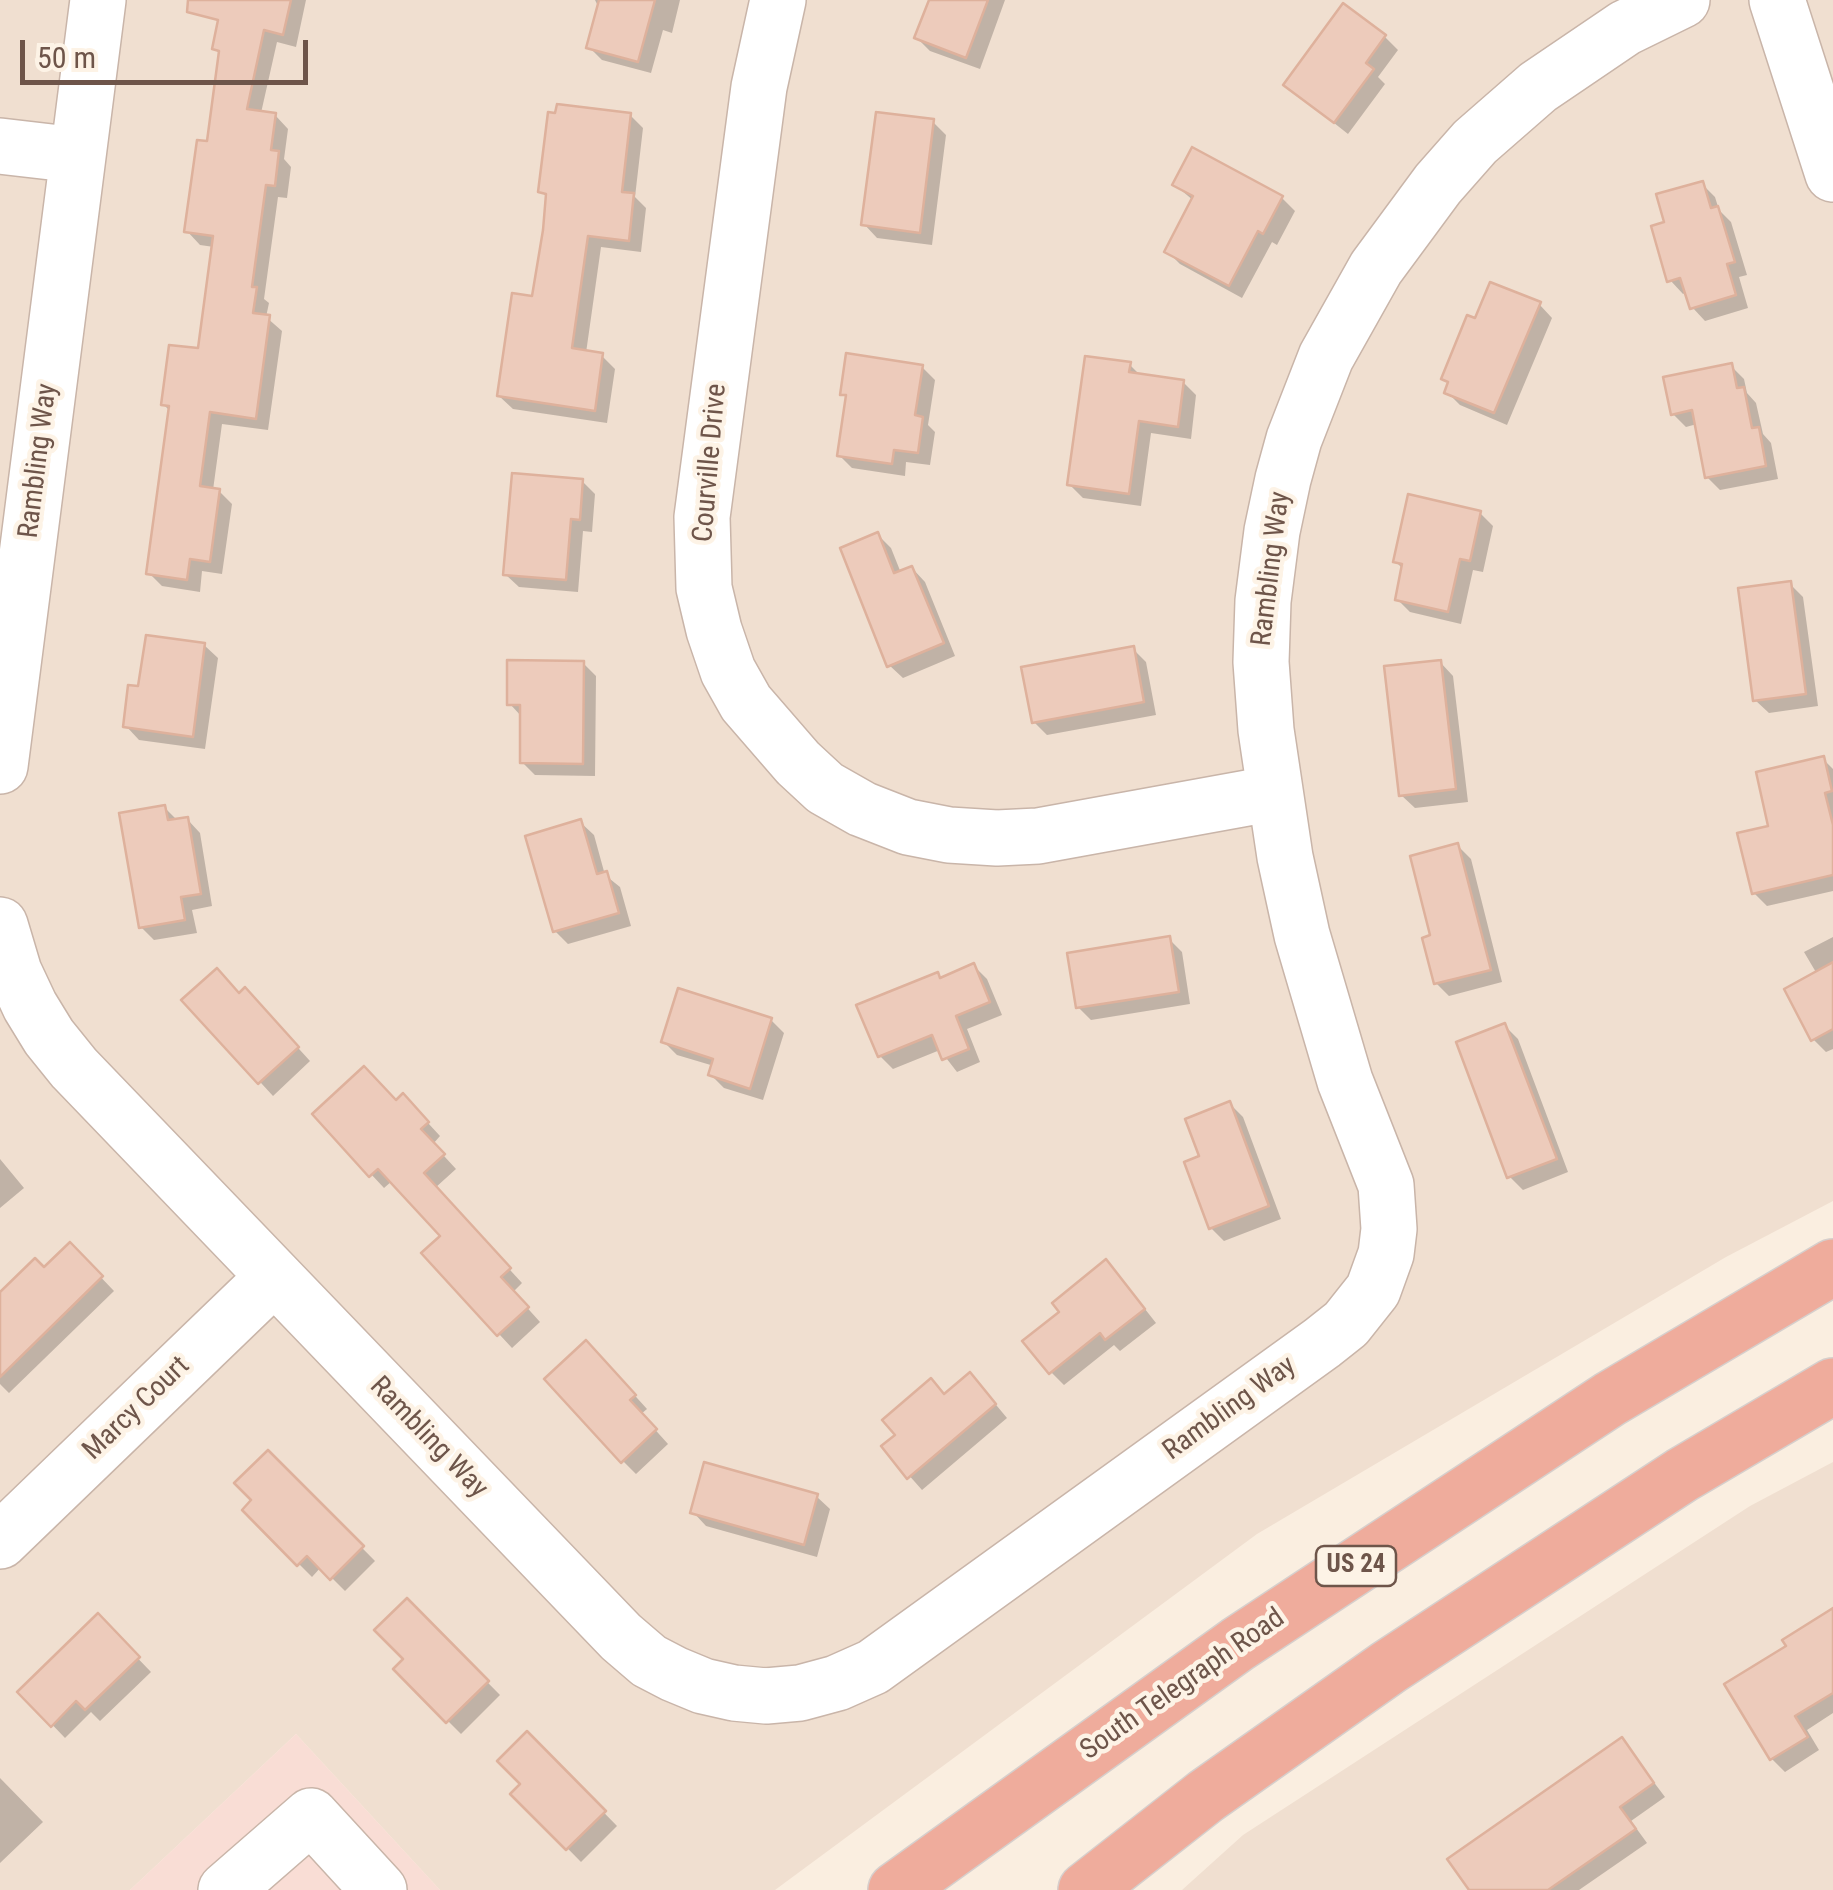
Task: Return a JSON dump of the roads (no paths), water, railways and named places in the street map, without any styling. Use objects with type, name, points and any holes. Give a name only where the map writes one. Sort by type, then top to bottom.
[{"type":"highway","name":"South Telegraph Road","points":[[896,1890],[1238,1644],[1610,1400],[1833,1268]]},
{"type":"highway","points":[[1086,1890],[1206,1796],[1388,1667],[1682,1475],[1833,1386]]},
{"type":"street","name":"Rambling Way","points":[[0,766],[98,0]]},
{"type":"street","name":"Courville Drive","points":[[778,0],[758,87],[702,517],[704,588],[728,670],[746,702],[798,763],[826,788],[893,821],[949,835],[1038,836],[1275,794]]},
{"type":"street","name":"Rambling Way","points":[[0,925],[14,972],[48,1038],[608,1624],[649,1660],[702,1686],[766,1696],[837,1683],[873,1667],[1322,1343],[1346,1324],[1372,1290],[1388,1242],[1390,1210],[1386,1185],[1323,1014],[1302,936],[1275,794],[1260,662],[1263,601],[1283,480],[1294,439],[1326,357],[1376,268],[1414,212],[1476,142],[1538,88],[1625,28],[1682,0]]},
{"type":"street","points":[[1777,0],[1833,174]]},
{"type":"street","points":[[0,146],[77,155]]},
{"type":"street","name":"Marcy Court","points":[[0,1541],[274,1277]]},
{"type":"street","points":[[226,1890],[312,1816],[379,1890]]}]
